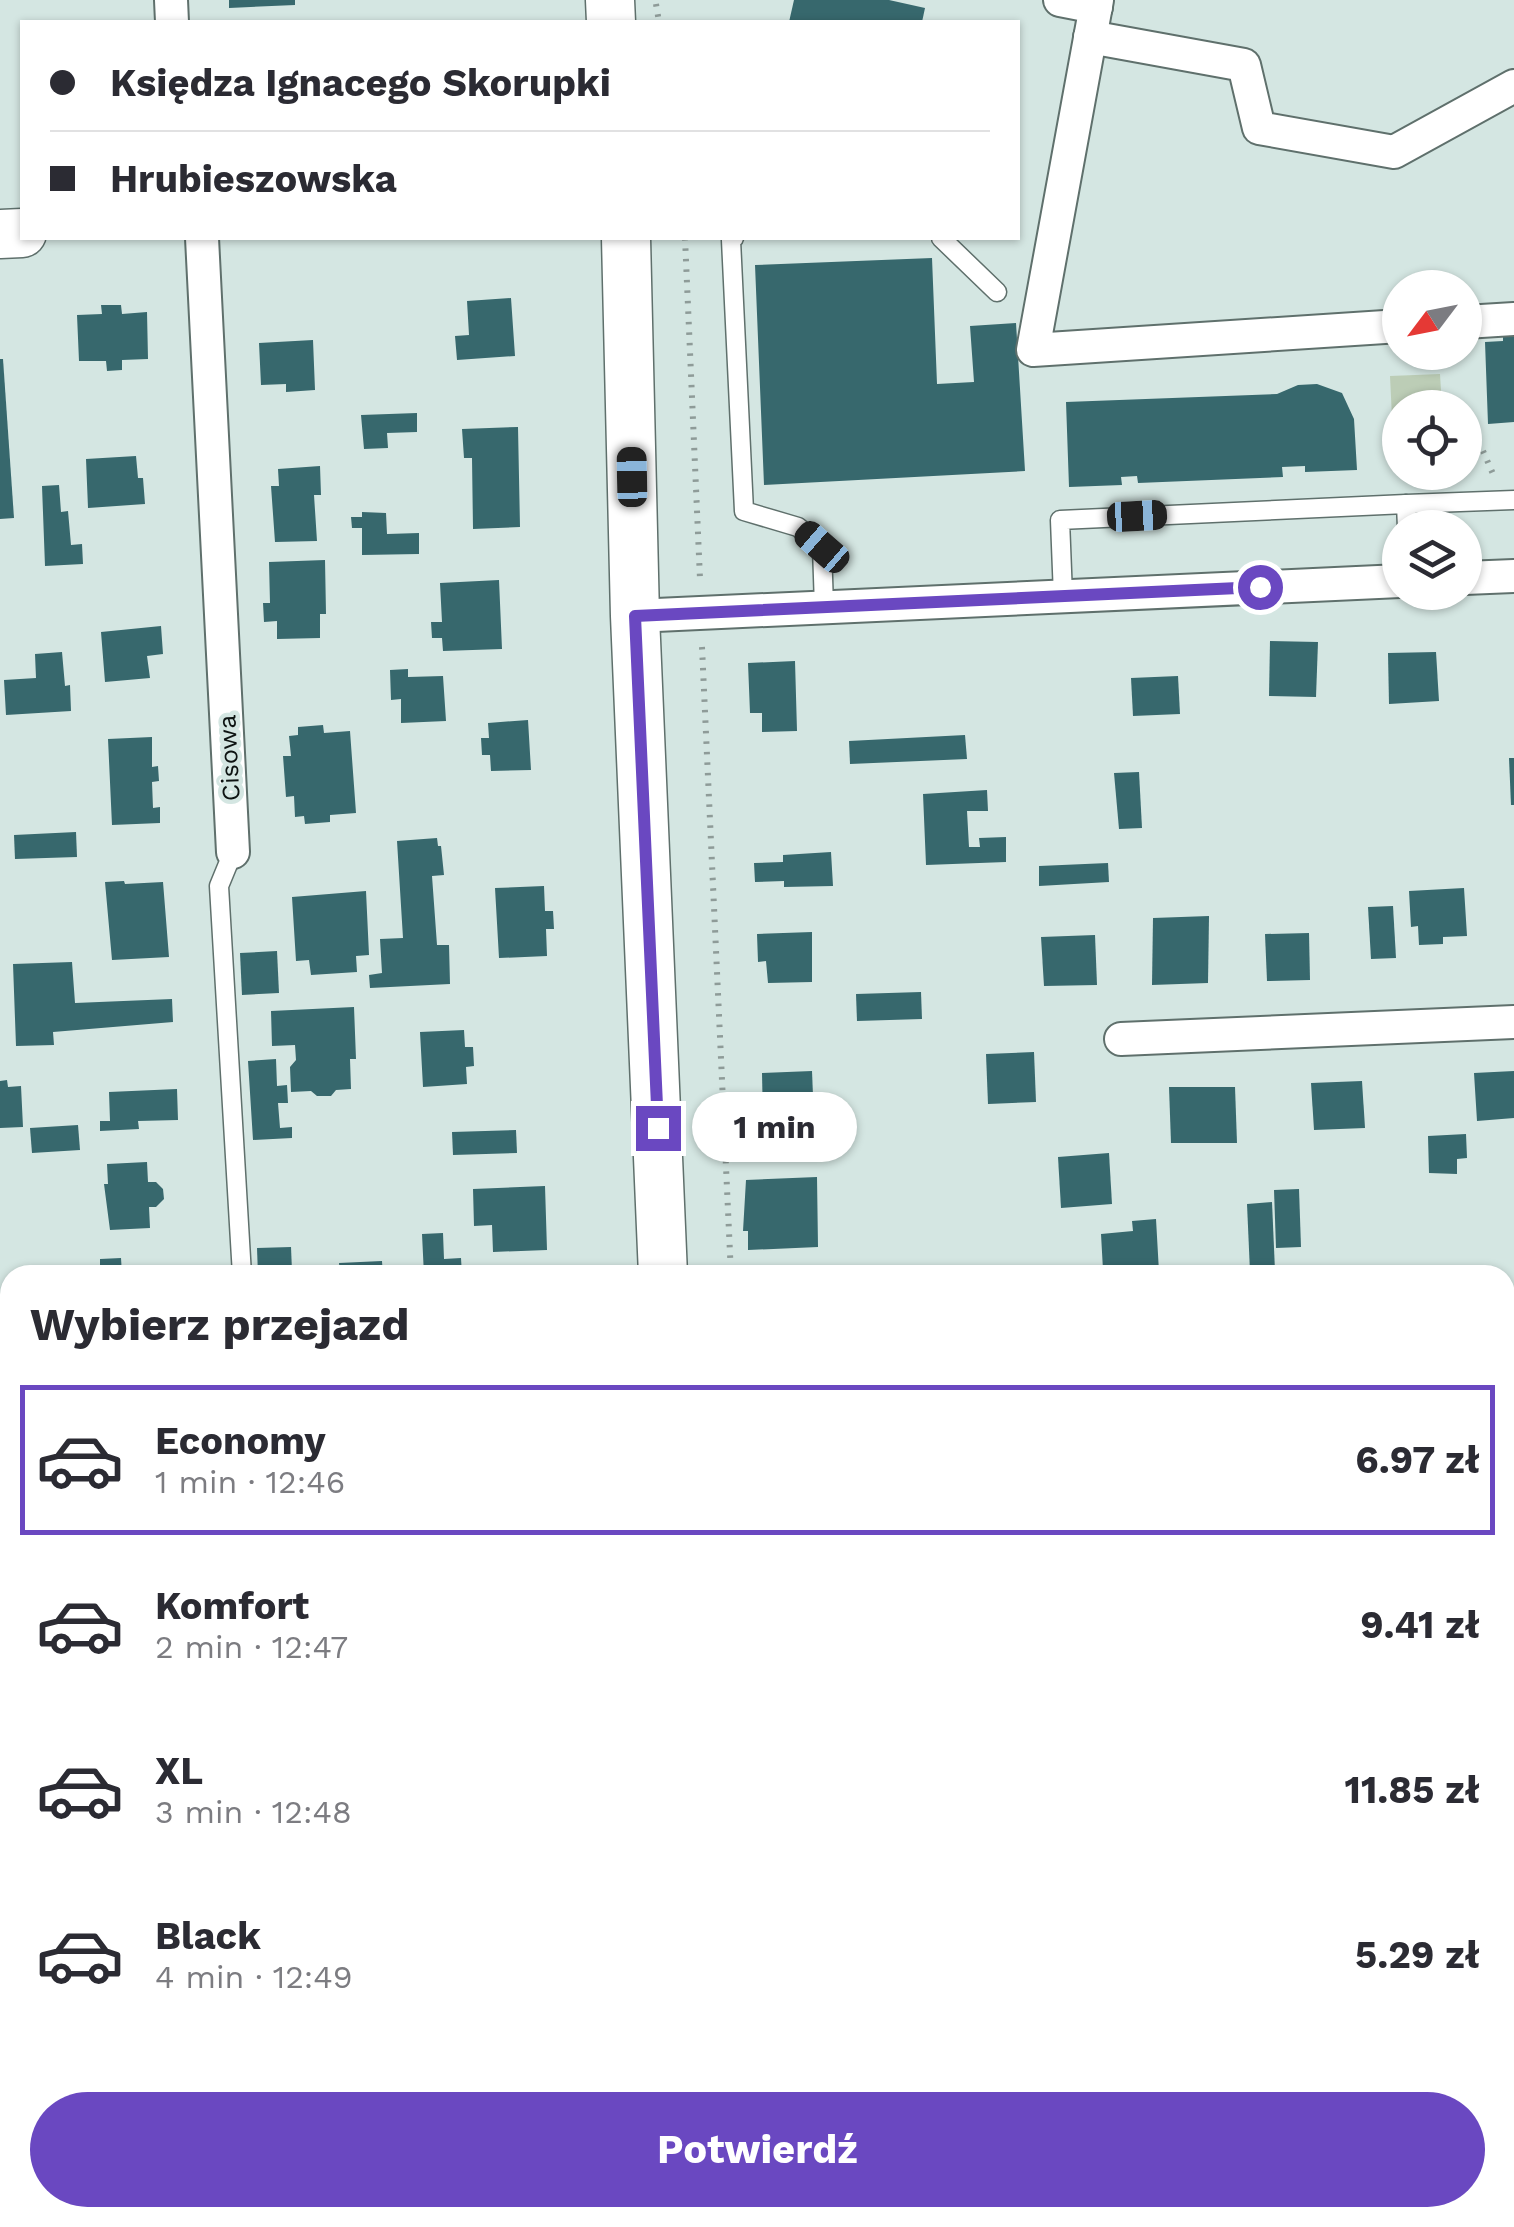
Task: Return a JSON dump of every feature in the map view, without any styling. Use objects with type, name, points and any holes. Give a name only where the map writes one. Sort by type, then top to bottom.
[{"type":"main road","points":[[626,240],[635,616],[664,1265]]},
{"type":"street","points":[[1060,0],[1244,64],[1259,128],[1394,152],[1514,86]]},
{"type":"street","points":[[1094,15],[1033,350],[1382,327]]},
{"type":"street","name":"Cisowa","points":[[202,240],[234,852]]},
{"type":"street","points":[[1482,321],[1514,319]]},
{"type":"street","points":[[1482,577],[1514,576]]},
{"type":"street","points":[[635,616],[1382,582]]},
{"type":"street","points":[[1121,1039],[1514,1022]]},
{"type":"lane","points":[[731,240],[744,511],[798,527],[822,547],[824,607]]},
{"type":"lane","points":[[943,240],[998,292]]},
{"type":"lane","points":[[1063,596],[1060,520],[1514,500]]},
{"type":"lane","points":[[1406,504],[1406,510]]},
{"type":"lane","name":"Cisowa","points":[[234,852],[218,886],[241,1265]]},
{"type":"path","points":[[684,240],[700,592]]},
{"type":"path","points":[[702,632],[731,1265]]},
{"type":"green space","points":[[1440,374],[1441,390],[1391,390],[1390,376]]},
{"type":"building","points":[[229,0],[295,0],[295,5],[229,8]]},
{"type":"building","points":[[794,0],[889,0],[925,8],[922,20],[789,20]]},
{"type":"building","points":[[932,258],[937,384],[974,382],[970,326],[1016,323],[1025,471],[764,485],[755,265]]},
{"type":"building","points":[[511,298],[515,356],[457,360],[455,336],[469,335],[467,301]]},
{"type":"building","points":[[101,305],[121,305],[122,314],[147,312],[148,359],[122,360],[122,370],[107,371],[106,361],[79,361],[77,315],[102,314]]},
{"type":"building","points":[[1514,330],[1514,422],[1488,424],[1485,342],[1503,341],[1503,331]]},
{"type":"building","points":[[313,340],[315,390],[286,392],[286,384],[261,385],[259,343]]},
{"type":"building","points":[[0,359],[14,518],[0,519]]},
{"type":"building","points":[[1317,384],[1342,393],[1354,419],[1357,470],[1305,472],[1305,466],[1282,467],[1283,477],[1138,483],[1137,476],[1121,477],[1122,485],[1069,487],[1066,402],[1277,394],[1298,385]]},
{"type":"building","points":[[417,413],[417,432],[387,433],[388,448],[364,449],[361,415]]},
{"type":"building","points":[[518,427],[520,527],[473,529],[472,458],[464,458],[462,429]]},
{"type":"building","points":[[136,456],[145,504],[88,508],[86,459]]},
{"type":"building","points":[[320,466],[321,495],[314,495],[317,541],[275,542],[271,486],[279,486],[278,469]]},
{"type":"building","points":[[59,485],[61,512],[68,511],[71,545],[82,544],[83,564],[45,566],[42,486]]},
{"type":"building","points":[[362,512],[386,513],[387,534],[419,533],[419,554],[362,555],[362,528],[352,528],[351,517],[362,517]]},
{"type":"building","points":[[325,560],[326,614],[320,614],[320,638],[277,639],[277,621],[264,622],[263,603],[270,603],[269,562]]},
{"type":"building","points":[[499,580],[502,649],[443,651],[442,638],[432,638],[431,622],[442,622],[440,583]]},
{"type":"building","points":[[161,626],[163,654],[147,656],[150,678],[105,682],[101,632]]},
{"type":"building","points":[[1270,641],[1318,642],[1316,697],[1269,696]]},
{"type":"building","points":[[62,652],[71,711],[6,715],[4,680],[36,678],[35,654]]},
{"type":"building","points":[[1436,652],[1439,701],[1389,704],[1388,653]]},
{"type":"building","points":[[795,661],[797,731],[762,732],[762,713],[750,713],[748,663]]},
{"type":"building","points":[[408,669],[408,677],[443,676],[446,721],[401,723],[401,699],[391,700],[390,670]]},
{"type":"building","points":[[1178,676],[1180,714],[1133,716],[1131,678]]},
{"type":"building","points":[[528,720],[531,770],[491,771],[490,755],[482,755],[481,738],[489,738],[488,723]]},
{"type":"building","points":[[323,725],[324,733],[350,731],[356,813],[330,815],[330,822],[305,824],[304,816],[295,817],[294,796],[286,797],[283,756],[291,756],[289,736],[298,735],[298,727]]},
{"type":"building","points":[[965,735],[967,759],[850,764],[849,741]]},
{"type":"building","points":[[152,737],[152,767],[158,766],[159,781],[152,782],[153,808],[160,807],[160,823],[112,825],[108,739]]},
{"type":"building","points":[[1509,758],[1514,758],[1514,805],[1511,805]]},
{"type":"building","points":[[1139,772],[1142,828],[1119,829],[1114,773]]},
{"type":"building","points":[[987,790],[988,811],[967,811],[969,847],[980,847],[979,838],[1006,837],[1006,862],[926,865],[923,794]]},
{"type":"building","points":[[76,832],[77,857],[15,859],[14,835]]},
{"type":"building","points":[[437,838],[444,875],[432,876],[437,945],[449,945],[450,984],[370,988],[369,975],[382,973],[380,939],[403,938],[397,841]]},
{"type":"building","points":[[831,852],[833,886],[784,887],[784,881],[755,882],[754,863],[783,862],[783,855]]},
{"type":"building","points":[[1108,863],[1109,882],[1039,886],[1039,866]]},
{"type":"building","points":[[105,882],[163,882],[169,957],[112,960]]},
{"type":"building","points":[[544,886],[545,911],[553,911],[554,929],[546,929],[547,956],[499,958],[495,888]]},
{"type":"building","points":[[1464,888],[1467,936],[1443,937],[1443,944],[1419,945],[1418,926],[1411,927],[1409,891]]},
{"type":"building","points":[[366,891],[369,955],[356,956],[357,972],[311,975],[309,960],[296,961],[292,897]]},
{"type":"building","points":[[1393,906],[1396,958],[1371,959],[1368,907]]},
{"type":"building","points":[[1209,916],[1208,983],[1152,985],[1153,918]]},
{"type":"building","points":[[812,932],[812,982],[768,983],[766,961],[758,962],[757,934]]},
{"type":"building","points":[[1309,933],[1310,980],[1267,981],[1265,934]]},
{"type":"building","points":[[1095,935],[1097,985],[1044,986],[1041,937]]},
{"type":"building","points":[[277,951],[279,993],[242,995],[240,953]]},
{"type":"building","points":[[72,962],[75,1003],[172,999],[173,1022],[53,1032],[54,1045],[16,1046],[13,964]]},
{"type":"building","points":[[921,992],[922,1019],[857,1021],[856,994]]},
{"type":"building","points":[[354,1007],[356,1059],[350,1059],[351,1089],[336,1090],[331,1096],[291,1092],[290,1067],[296,1060],[295,1045],[272,1046],[271,1011]]},
{"type":"building","points":[[464,1030],[465,1047],[473,1047],[474,1066],[466,1067],[467,1084],[423,1087],[420,1032]]},
{"type":"building","points":[[1034,1052],[1036,1102],[988,1104],[986,1054]]},
{"type":"building","points":[[276,1059],[277,1086],[287,1085],[288,1103],[278,1103],[280,1128],[292,1127],[292,1138],[253,1140],[248,1061]]},
{"type":"building","points":[[812,1071],[814,1120],[763,1121],[762,1073]]},
{"type":"building","points":[[1514,1071],[1514,1118],[1477,1121],[1474,1073]]},
{"type":"building","points":[[7,1080],[8,1087],[21,1086],[23,1127],[0,1128],[0,1081]]},
{"type":"building","points":[[1362,1081],[1365,1128],[1314,1130],[1311,1083]]},
{"type":"building","points":[[1169,1087],[1235,1087],[1237,1143],[1171,1143]]},
{"type":"building","points":[[177,1089],[178,1120],[138,1121],[139,1129],[100,1131],[100,1121],[110,1121],[109,1092]]},
{"type":"building","points":[[78,1125],[80,1150],[32,1153],[30,1128]]},
{"type":"building","points":[[516,1130],[517,1153],[453,1155],[452,1132]]},
{"type":"building","points":[[1466,1134],[1467,1158],[1457,1159],[1457,1174],[1429,1173],[1428,1136]]},
{"type":"building","points":[[1109,1153],[1112,1204],[1061,1208],[1058,1157]]},
{"type":"building","points":[[147,1162],[148,1182],[156,1182],[163,1189],[164,1199],[156,1207],[149,1207],[150,1228],[110,1230],[104,1184],[108,1184],[107,1164]]},
{"type":"building","points":[[817,1177],[818,1247],[748,1250],[748,1231],[743,1231],[746,1180]]},
{"type":"building","points":[[545,1186],[547,1250],[493,1252],[492,1225],[474,1226],[473,1189]]},
{"type":"building","points":[[1299,1189],[1301,1247],[1276,1248],[1274,1190]]},
{"type":"building","points":[[1272,1202],[1275,1265],[1250,1265],[1247,1204]]},
{"type":"building","points":[[1156,1219],[1159,1265],[1103,1265],[1101,1234],[1133,1231],[1132,1221]]},
{"type":"building","points":[[443,1233],[444,1259],[461,1258],[461,1265],[424,1265],[422,1234]]},
{"type":"building","points":[[291,1247],[292,1265],[258,1265],[257,1248]]},
{"type":"building","points":[[121,1258],[121,1265],[100,1265],[100,1259]]},
{"type":"building","points":[[382,1261],[382,1265],[339,1265]]},
{"type":"route","points":[[658,1128],[635,616],[1260,587]]}]
